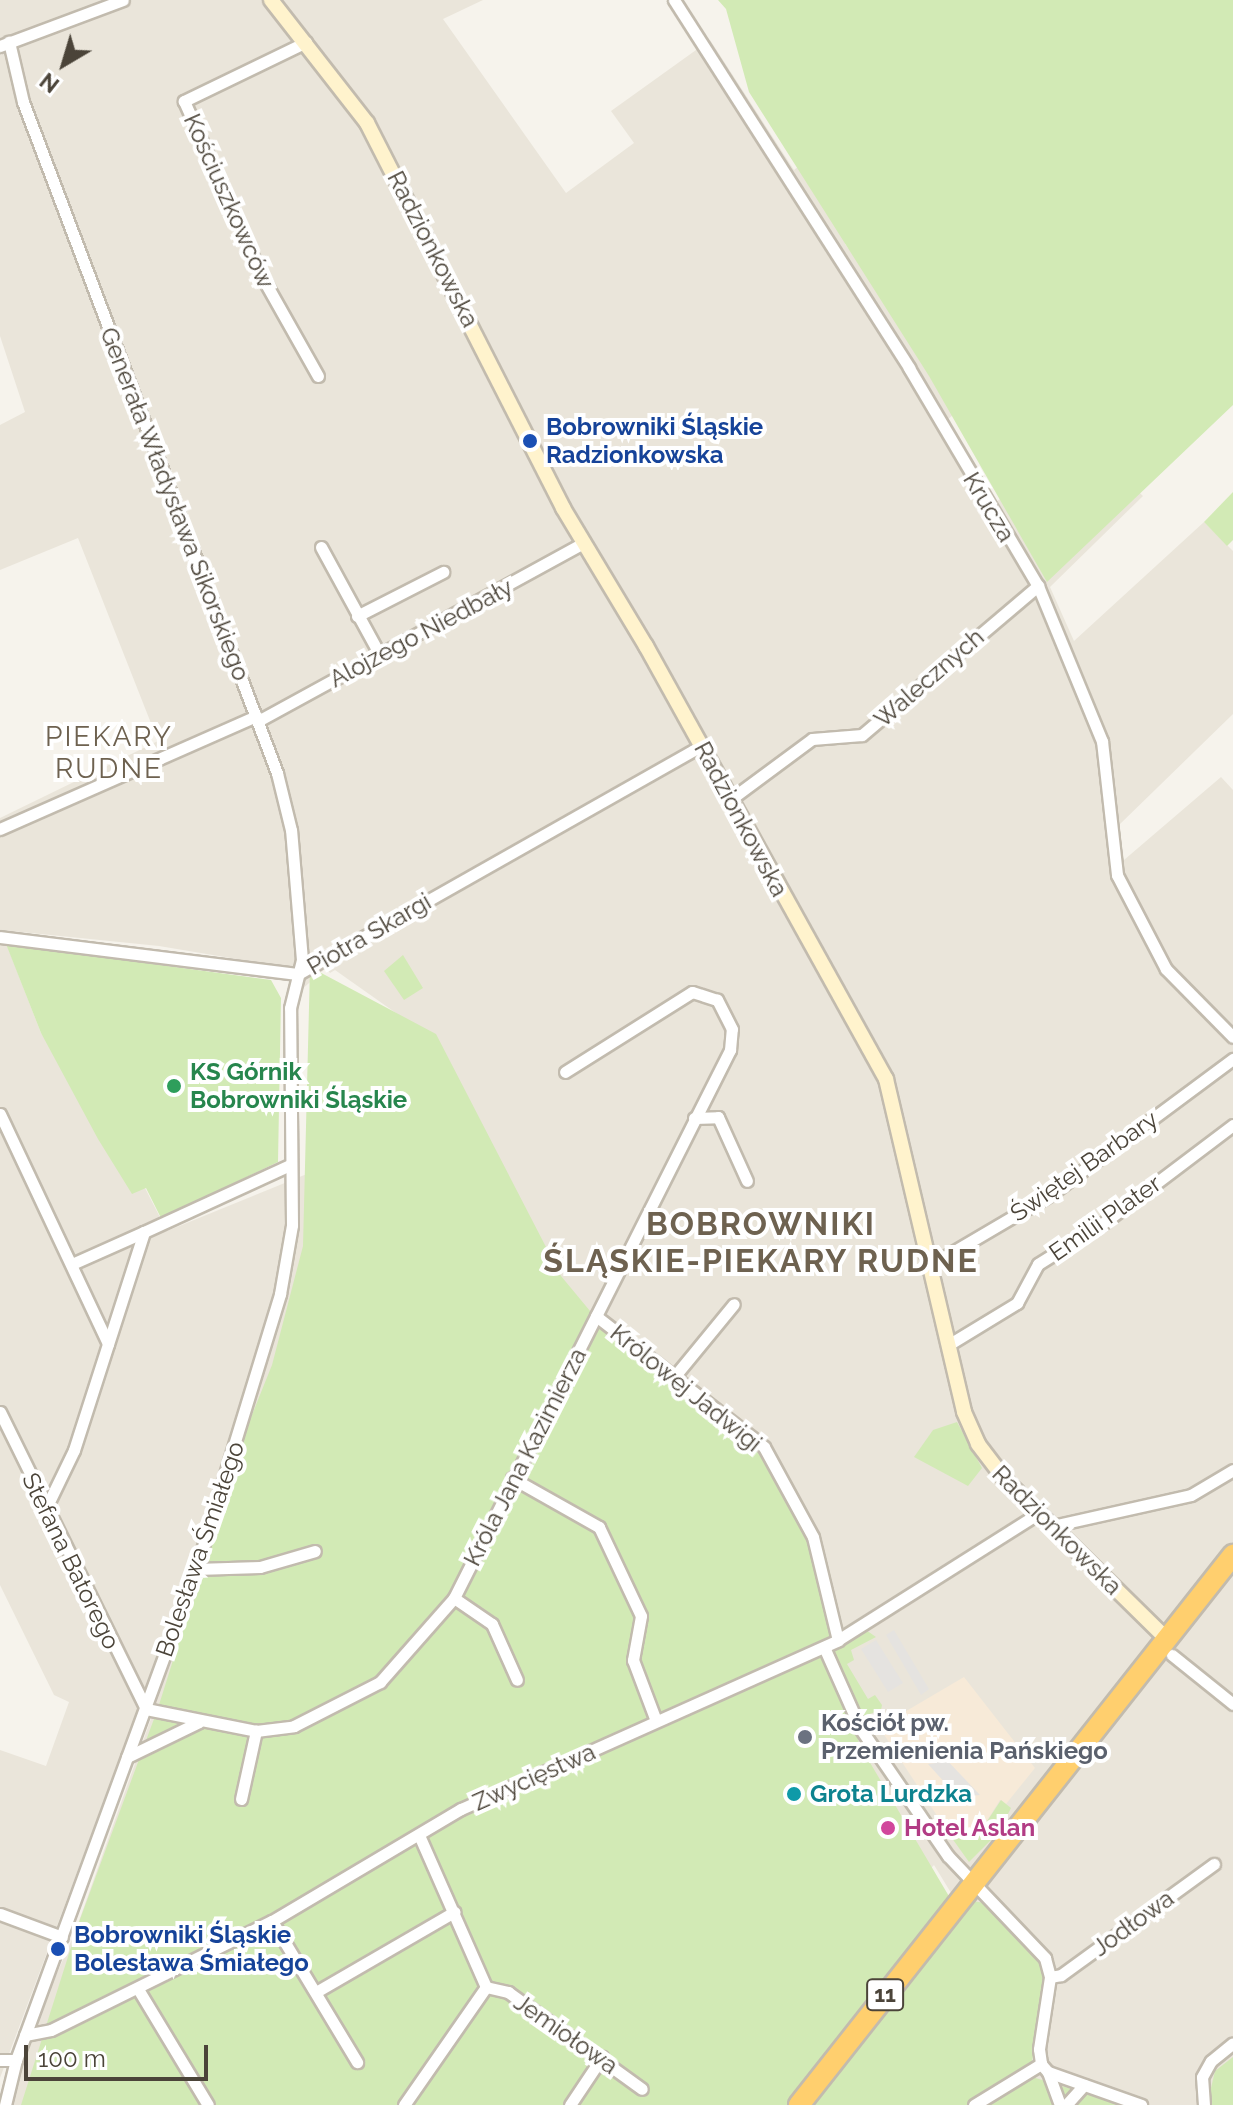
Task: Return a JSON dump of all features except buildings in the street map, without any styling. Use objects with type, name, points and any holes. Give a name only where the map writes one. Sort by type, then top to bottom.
[{"type":"highway","name":"11","points":[[799,2105],[972,1884],[1170,1647],[1233,1555]]},
{"type":"street","points":[[5,44],[123,0]]},
{"type":"street","name":"Radzionkowska","points":[[271,0],[367,123],[583,543],[731,799],[886,1079],[948,1345],[978,1444],[1039,1513],[1170,1647]]},
{"type":"street","name":"Krucza","points":[[674,0],[909,368],[1038,586],[1102,741],[1117,875],[1166,969],[1233,1037]]},
{"type":"street","name":"Kościuszkowców","points":[[306,42],[184,101],[261,275],[318,376]]},
{"type":"street","name":"Generała Władysława Sikorskiego","points":[[5,44],[23,102],[127,385],[257,718],[291,830],[301,934],[298,974]]},
{"type":"street","name":"Alojzego Niedbały","points":[[0,829],[257,718],[380,655],[583,543]]},
{"type":"street","points":[[321,547],[380,655]]},
{"type":"street","points":[[357,616],[443,572]]},
{"type":"street","name":"Walecznych","points":[[731,799],[812,739],[862,735],[1038,586]]},
{"type":"street","name":"Piotra Skargi","points":[[0,937],[161,953],[298,974],[701,746]]},
{"type":"street","name":"Bolesława Śmiałego","points":[[5,2105],[16,2060],[196,1569],[280,1294],[292,1225],[290,1008],[298,974]]},
{"type":"street","name":"Króla Jana Kazimierza","points":[[146,1709],[256,1731],[294,1726],[380,1682],[454,1598],[730,1050],[732,1029],[717,1000],[692,992],[565,1072]]},
{"type":"street","name":"Świętej Barbary","points":[[929,1266],[1051,1194],[1233,1059]]},
{"type":"street","points":[[0,1114],[108,1344]]},
{"type":"street","points":[[694,1118],[718,1117],[747,1181]]},
{"type":"street","name":"Emilii Plater","points":[[948,1345],[1017,1303],[1038,1264],[1102,1224],[1233,1125]]},
{"type":"street","points":[[72,1264],[290,1165]]},
{"type":"street","points":[[46,1508],[74,1450],[144,1232]]},
{"type":"street","points":[[674,1377],[734,1304]]},
{"type":"street","name":"Królowej Jadwigi","points":[[596,1316],[764,1447],[813,1537],[838,1640]]},
{"type":"street","name":"Stefana Batorego","points":[[0,1412],[146,1709]]},
{"type":"street","points":[[1052,1526],[1191,1495],[1233,1470]]},
{"type":"street","points":[[512,1478],[599,1527],[641,1616],[633,1660],[656,1721]]},
{"type":"street","name":"Zwycięstwa","points":[[25,2035],[51,2030],[272,1921],[461,1809],[838,1640],[1039,1513]]},
{"type":"street","points":[[196,1569],[260,1567],[315,1551]]},
{"type":"street","points":[[454,1598],[492,1624],[517,1680]]},
{"type":"street","points":[[824,1647],[860,1728],[972,1884],[1036,1945],[1050,1977],[1045,2068],[1063,2105],[1084,2085]]},
{"type":"street","points":[[1170,1647],[1233,1704]]},
{"type":"street","points":[[127,1757],[199,1722]]},
{"type":"street","points":[[241,1799],[256,1731]]},
{"type":"street","name":"Jemiołowa","points":[[419,1835],[486,1987]]},
{"type":"street","name":"Jodłowa","points":[[1050,1977],[1061,1975],[1214,1864]]},
{"type":"street","points":[[316,1992],[454,1912]]},
{"type":"street","points":[[0,1914],[62,1937]]},
{"type":"street","points":[[272,1921],[357,2062]]},
{"type":"street","name":"Jemiołowa","points":[[486,1987],[508,1992],[602,2057],[642,2089]]},
{"type":"street","name":"Jemiołowa","points":[[404,2105],[486,1987]]},
{"type":"street","points":[[138,1989],[208,2105]]},
{"type":"street","points":[[1204,2105],[1202,2077],[1211,2061],[1233,2043]]},
{"type":"street","points":[[570,2105],[602,2057]]},
{"type":"street","points":[[0,2060],[16,2060]]},
{"type":"street","points":[[1045,2068],[1141,2105]]},
{"type":"street","points":[[974,2105],[1045,2068]]},
{"type":"shaded area","points":[[0,0],[483,0],[443,19],[566,193],[634,143],[611,111],[710,40],[794,170],[1000,4],[1054,80],[845,244],[881,292],[1135,264],[947,420],[995,503],[1104,418],[1119,473],[1143,496],[1050,587],[1074,641],[1204,522],[1233,551],[1233,714],[1119,825],[1124,860],[1221,777],[1233,790],[1233,2105],[803,2105],[956,1901],[934,1865],[911,1889],[797,2105],[10,2105],[23,2049],[74,1935],[153,1713],[563,1295],[403,1018],[335,970],[330,973],[326,968],[300,991],[284,967],[159,946],[1,930],[41,1033],[145,1188],[167,1231],[324,1167],[350,1205],[160,1705],[137,1712],[0,2078],[0,1750],[46,1766],[69,1702],[54,1695],[0,1585],[0,818],[158,741],[78,538],[0,570],[0,425],[25,412],[0,336]]},
{"type":"shaded area","points":[[894,1630],[929,1689],[921,1695],[886,1635]]},
{"type":"shaded area","points":[[876,1640],[903,1683],[888,1692],[861,1649]]},
{"type":"shaded area","points":[[964,1677],[1035,1768],[1006,1804],[1000,1800],[976,1838],[949,1834],[879,1727]]},
{"type":"shaded area","points":[[932,1755],[942,1755],[980,1795],[970,1796],[973,1805],[965,1805],[928,1764],[936,1763]]},
{"type":"green space","points":[[718,0],[1233,0],[1233,405],[1047,582],[929,376],[749,92],[726,9]]},
{"type":"green space","points":[[1233,492],[1233,540],[1227,546],[1204,522]]},
{"type":"green space","name":"KS Górnik Bobrowniki Śląskie","points":[[6,944],[271,980],[281,998],[278,1162],[161,1218],[146,1188],[132,1194],[98,1139],[41,1033]]},
{"type":"green space","points":[[403,955],[423,988],[404,1000],[384,971]]},
{"type":"green space","points":[[310,967],[436,1034],[561,1276],[595,1317],[760,1449],[796,1503],[842,1644],[866,1630],[876,1637],[851,1650],[854,1660],[847,1664],[868,1699],[875,1695],[882,1705],[881,1710],[864,1716],[851,1697],[859,1744],[950,1898],[986,1903],[1045,1963],[1044,2000],[1029,2076],[1124,2105],[21,2105],[79,1922],[158,1708],[245,1432],[272,1365],[303,1246]]},
{"type":"green space","points":[[957,1422],[982,1468],[968,1486],[914,1457],[933,1430]]},
{"type":"green space","points":[[1001,1800],[1011,1808],[999,1832],[969,1862],[949,1834],[976,1838]]},
{"type":"green space","points":[[1233,2057],[1233,2105],[1207,2105],[1215,2071]]},
{"type":"place","name":"Bobrowniki Śląskie Radzionkowska","points":[[530,441]]},
{"type":"place","name":"KS Górnik Bobrowniki Śląskie","points":[[174,1086]]},
{"type":"place","name":"Kościół pw. Przemienienia Pańskiego","points":[[805,1737]]},
{"type":"place","name":"Grota Lurdzka","points":[[794,1794]]},
{"type":"place","name":"Hotel Aslan","points":[[888,1828]]},
{"type":"place","name":"Bobrowniki Śląskie Bolesława Śmiałego","points":[[58,1949]]},
{"type":"district","name":"PIEKARY RUDNE","points":[[109,753]]},
{"type":"district","name":"BOBROWNIKI ŚLĄSKIE-PIEKARY RUDNE","points":[[761,1244]]}]
